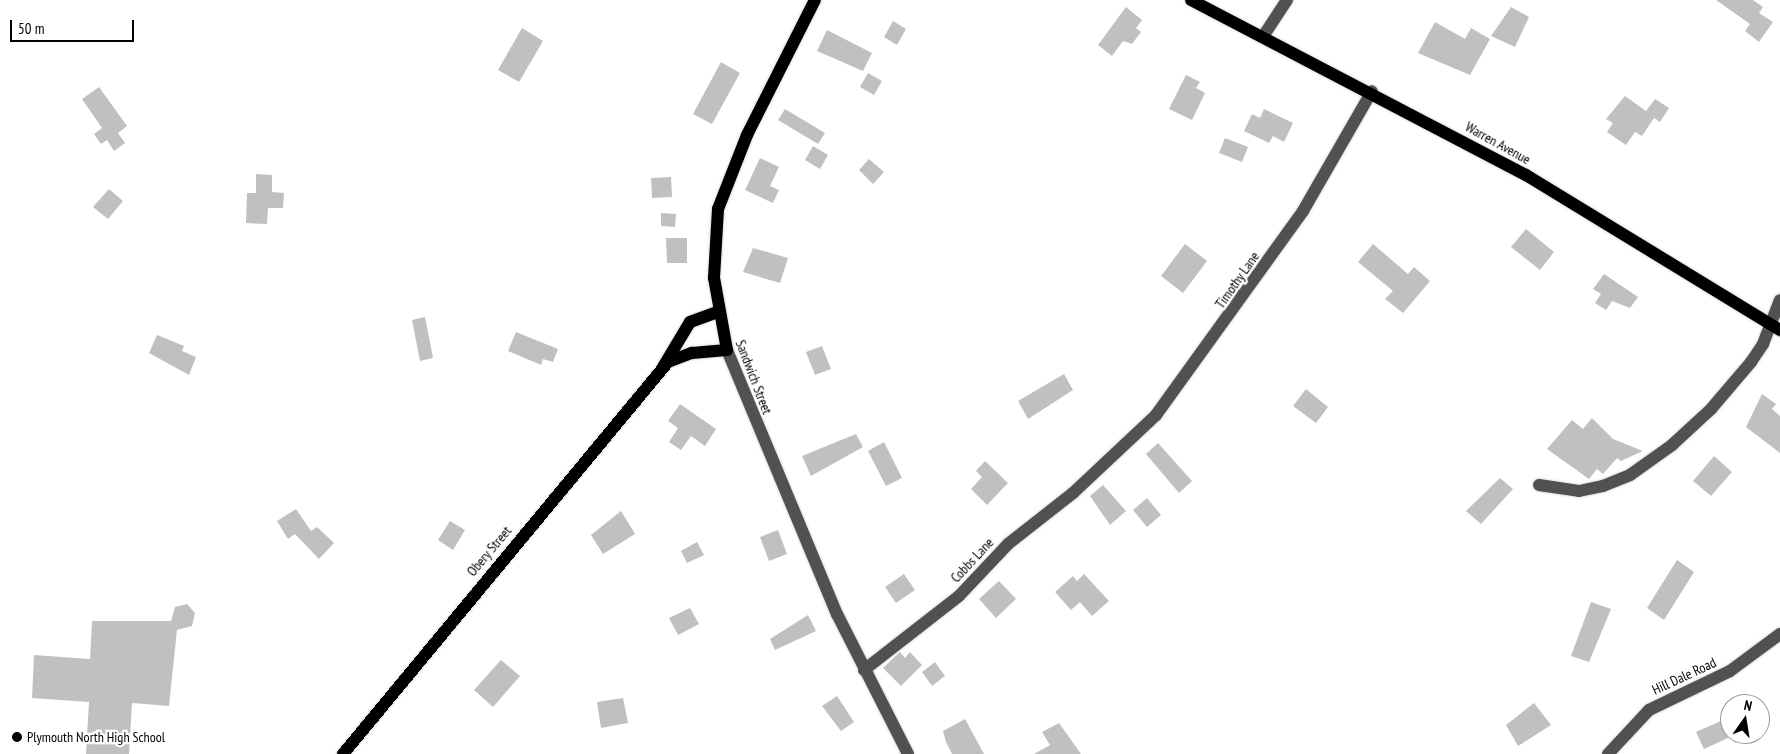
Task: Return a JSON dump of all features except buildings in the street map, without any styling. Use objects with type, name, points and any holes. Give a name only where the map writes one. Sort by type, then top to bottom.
[{"type":"main road","name":"Sandwich Street","points":[[727,350],[718,312],[713,246],[721,199],[747,135],[815,0]]},
{"type":"main road","name":"Warren Avenue","points":[[1190,0],[1264,35],[1372,91],[1573,202],[1776,327]]},
{"type":"main road","name":"Obery Street","points":[[343,754],[661,370],[690,322],[718,312]]},
{"type":"main road","name":"Obery Street","points":[[661,370],[685,354],[727,350]]},
{"type":"street","points":[[1264,35],[1287,0]]},
{"type":"street","name":"Timothy Lane","points":[[1101,468],[1170,398],[1246,294],[1315,191],[1372,91]]},
{"type":"street","points":[[1539,485],[1591,489],[1614,483],[1645,466],[1720,399],[1776,327],[1780,300]]},
{"type":"street","name":"Sandwich Street","points":[[727,350],[822,582],[864,670],[908,754]]},
{"type":"street","name":"Cobbs Lane","points":[[864,670],[959,596],[1008,544],[1101,468]]},
{"type":"street","name":"Hill Dale Road","points":[[1608,754],[1649,710],[1720,677],[1780,634]]},
{"type":"place","name":"Plymouth North High School","points":[[17,737]]}]
